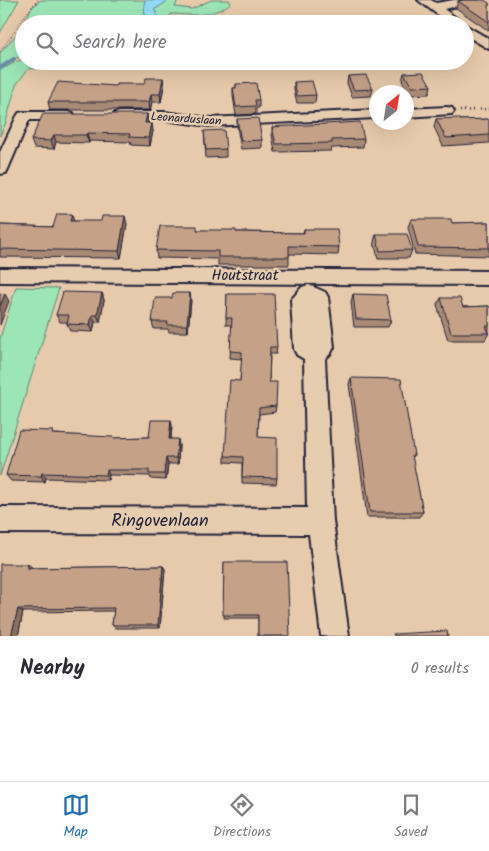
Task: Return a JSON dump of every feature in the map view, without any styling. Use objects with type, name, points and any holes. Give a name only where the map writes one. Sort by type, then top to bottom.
[{"type":"street","points":[[424,0],[445,15]]},
{"type":"street","points":[[434,7],[472,0]]},
{"type":"street","points":[[474,35],[489,45]]},
{"type":"street","points":[[414,113],[447,111]]},
{"type":"street","name":"Leonarduslaan","points":[[104,116],[164,116],[209,122],[369,114]]},
{"type":"street","points":[[0,169],[24,116],[84,116]]},
{"type":"street","name":"Houtstraat","points":[[0,274],[307,284],[489,278]]},
{"type":"street","points":[[307,284],[301,300],[304,349],[314,355],[320,521],[335,636]]},
{"type":"street","name":"Ringovenlaan","points":[[0,520],[320,521]]},
{"type":"path","points":[[25,15],[38,0]]},
{"type":"path","points":[[0,51],[15,33]]},
{"type":"path","points":[[447,111],[489,109]]},
{"type":"green space","points":[[0,0],[19,0],[0,33]]},
{"type":"green space","points":[[41,0],[145,0],[145,15],[28,15],[31,8]]},
{"type":"green space","points":[[169,0],[178,0],[175,7],[192,9],[211,0],[229,0],[231,3],[216,11],[195,15],[156,15],[154,10]]},
{"type":"green space","points":[[15,36],[15,59],[0,68],[0,53]]},
{"type":"green space","points":[[15,62],[15,70],[27,70],[16,85],[6,122],[0,136],[0,70]]},
{"type":"green space","points":[[16,287],[59,288],[0,476],[0,338]]},
{"type":"water","points":[[145,0],[169,0],[154,10],[157,15],[145,15]]},
{"type":"building","points":[[484,0],[489,3],[489,22],[458,1]]},
{"type":"building","points":[[423,72],[431,86],[414,87],[404,73]]},
{"type":"building","points":[[366,75],[371,85],[369,85],[369,89],[354,90],[348,76]]},
{"type":"building","points":[[146,78],[163,78],[160,94],[151,94],[149,102],[48,102],[58,82],[116,86],[116,84],[144,84]]},
{"type":"building","points":[[312,81],[316,95],[297,96],[294,82]]},
{"type":"building","points":[[256,83],[259,100],[255,100],[256,106],[236,107],[233,88],[236,88],[236,84]]},
{"type":"building","points":[[43,114],[147,114],[145,123],[152,123],[149,138],[129,137],[130,134],[87,133],[86,135],[54,135],[51,141],[31,140]]},
{"type":"building","points":[[258,118],[262,140],[241,141],[237,119]]},
{"type":"building","points":[[459,118],[460,120],[489,119],[489,135],[446,138],[436,119]]},
{"type":"building","points":[[360,122],[364,139],[332,140],[332,143],[276,144],[272,127]]},
{"type":"building","points":[[224,130],[226,149],[206,150],[204,131]]},
{"type":"building","points":[[57,214],[72,214],[70,221],[101,221],[102,216],[125,216],[119,251],[0,249],[0,225],[53,227]]},
{"type":"building","points":[[411,219],[451,219],[452,223],[489,222],[489,248],[418,247]]},
{"type":"building","points":[[160,226],[197,226],[197,230],[236,230],[236,232],[304,233],[304,229],[337,229],[339,247],[289,246],[289,257],[218,257],[218,251],[156,250]]},
{"type":"building","points":[[376,234],[407,234],[412,250],[380,251]]},
{"type":"building","points":[[63,292],[102,293],[97,315],[92,315],[90,325],[67,324],[69,315],[56,315]]},
{"type":"building","points":[[0,293],[5,294],[0,306]]},
{"type":"building","points":[[173,293],[190,293],[187,325],[167,325],[168,322],[152,322],[155,298],[172,298]]},
{"type":"building","points":[[227,294],[274,294],[277,347],[270,347],[269,382],[277,382],[276,406],[259,408],[258,437],[277,438],[277,478],[242,477],[243,457],[225,456],[230,380],[240,381],[242,352],[230,351],[232,318],[226,318]]},
{"type":"building","points":[[353,294],[386,295],[391,320],[356,319]]},
{"type":"building","points":[[441,298],[460,298],[463,307],[489,306],[489,326],[486,326],[489,333],[451,333]]},
{"type":"building","points":[[351,378],[401,379],[414,455],[412,455],[423,512],[370,512]]},
{"type":"building","points":[[151,420],[171,420],[169,439],[178,439],[176,458],[166,458],[164,474],[149,474],[149,470],[107,470],[106,475],[42,473],[41,476],[6,475],[19,430],[53,431],[52,434],[113,438],[149,437]]},
{"type":"building","points":[[224,562],[287,562],[290,636],[258,636],[258,615],[223,615]]},
{"type":"building","points":[[0,564],[28,564],[27,568],[163,566],[158,625],[112,625],[114,608],[18,609],[11,636],[0,636]]},
{"type":"building","points":[[447,631],[448,636],[394,636],[393,634]]},
{"type":"waterway","points":[[0,68],[14,59]]}]
